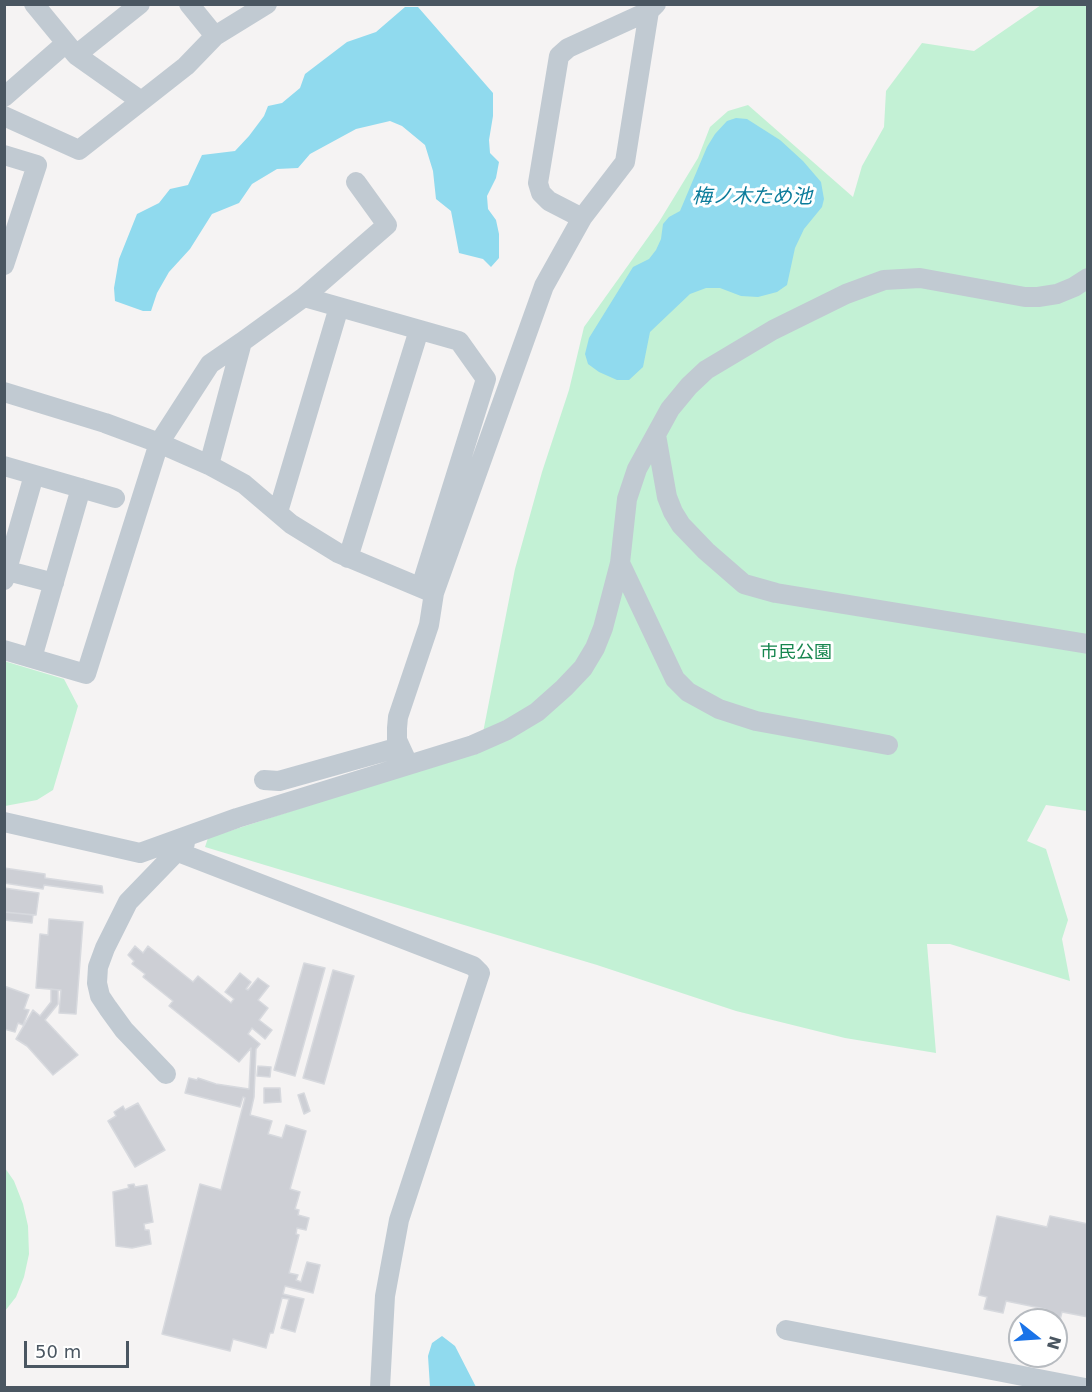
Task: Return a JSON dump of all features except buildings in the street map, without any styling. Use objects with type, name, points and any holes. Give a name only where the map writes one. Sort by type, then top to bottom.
[{"type":"street","points":[[34,4],[71,49],[141,101]]},
{"type":"street","points":[[4,97],[71,49],[140,4]]},
{"type":"street","points":[[189,4],[215,36]]},
{"type":"street","points":[[4,116],[79,150],[186,66],[215,36],[267,4]]},
{"type":"street","points":[[582,218],[549,201],[541,193],[538,183],[559,56],[568,48],[653,8]]},
{"type":"street","points":[[428,590],[544,286],[582,218],[625,162],[653,8]]},
{"type":"street","points":[[4,155],[37,165],[4,265]]},
{"type":"street","points":[[4,650],[86,674],[159,443],[210,364],[304,297],[387,225],[356,182]]},
{"type":"street","points":[[264,780],[279,781],[473,745],[507,730],[537,712],[564,688],[583,668],[603,628],[620,562],[627,499],[637,469],[670,409],[688,386],[706,370],[773,330],[864,287],[884,280],[920,278],[1025,297],[1038,297],[1057,294],[1088,279]]},
{"type":"street","points":[[304,297],[459,341],[486,379],[428,590],[429,625],[398,717],[397,740],[404,756]]},
{"type":"street","points":[[278,512],[339,307]]},
{"type":"street","points":[[348,558],[419,330]]},
{"type":"street","points":[[209,465],[242,342]]},
{"type":"street","points":[[4,392],[105,423],[209,465],[244,484],[291,524],[338,553],[428,590]]},
{"type":"street","points":[[656,435],[667,497],[673,512],[681,525],[706,551],[744,584],[776,593],[1088,644]]},
{"type":"street","points":[[4,466],[115,498]]},
{"type":"street","points":[[34,475],[5,573],[54,583]]},
{"type":"street","points":[[32,658],[81,488]]},
{"type":"street","points":[[620,562],[675,679],[688,692],[719,709],[756,721],[888,745]]},
{"type":"street","points":[[4,822],[140,853],[404,756]]},
{"type":"street","points":[[166,1074],[118,1022],[100,996],[97,983],[98,967],[128,902],[178,852],[194,832]]},
{"type":"street","points":[[178,852],[472,966],[480,973],[399,1220],[385,1296],[380,1388]]},
{"type":"street","points":[[786,1330],[1082,1387]]},
{"type":"green space","name":"市民公園","points":[[1041,5],[1087,5],[1087,811],[1046,805],[1027,841],[1046,849],[1068,920],[1062,939],[1070,981],[950,944],[927,944],[936,1053],[845,1038],[736,1011],[597,965],[205,847],[208,838],[412,772],[479,753],[515,569],[542,472],[569,390],[584,327],[659,222],[698,158],[710,127],[728,111],[748,105],[853,197],[862,166],[884,127],[886,91],[922,43],[974,51]]},
{"type":"green space","points":[[4,661],[64,679],[78,706],[53,790],[37,800],[5,806]]},
{"type":"green space","points":[[5,1168],[14,1181],[23,1204],[28,1226],[29,1254],[24,1277],[16,1297],[5,1311]]},
{"type":"water","points":[[405,7],[418,7],[493,93],[490,153],[499,162],[496,178],[487,196],[488,209],[496,220],[499,234],[499,258],[491,267],[483,259],[459,253],[451,211],[436,199],[433,171],[425,145],[402,126],[390,121],[356,129],[310,154],[298,168],[277,169],[252,184],[239,203],[212,214],[190,249],[169,272],[157,293],[151,311],[143,311],[115,301],[114,288],[119,259],[137,214],[159,203],[170,189],[188,185],[202,155],[235,151],[264,116],[268,106],[282,103],[300,88],[305,74],[347,42],[376,32]]},
{"type":"water","name":"梅ノ木ため池","points":[[736,118],[747,119],[780,140],[821,182],[824,199],[822,207],[804,229],[795,248],[787,285],[777,292],[758,297],[741,296],[720,288],[706,288],[690,294],[650,332],[643,367],[629,380],[617,380],[599,372],[588,364],[585,354],[589,338],[633,267],[649,259],[656,250],[661,239],[663,224],[669,217],[680,211],[707,147],[715,134],[727,121]]},
{"type":"water","points":[[442,1336],[455,1346],[476,1387],[430,1387],[428,1356],[432,1343]]}]
